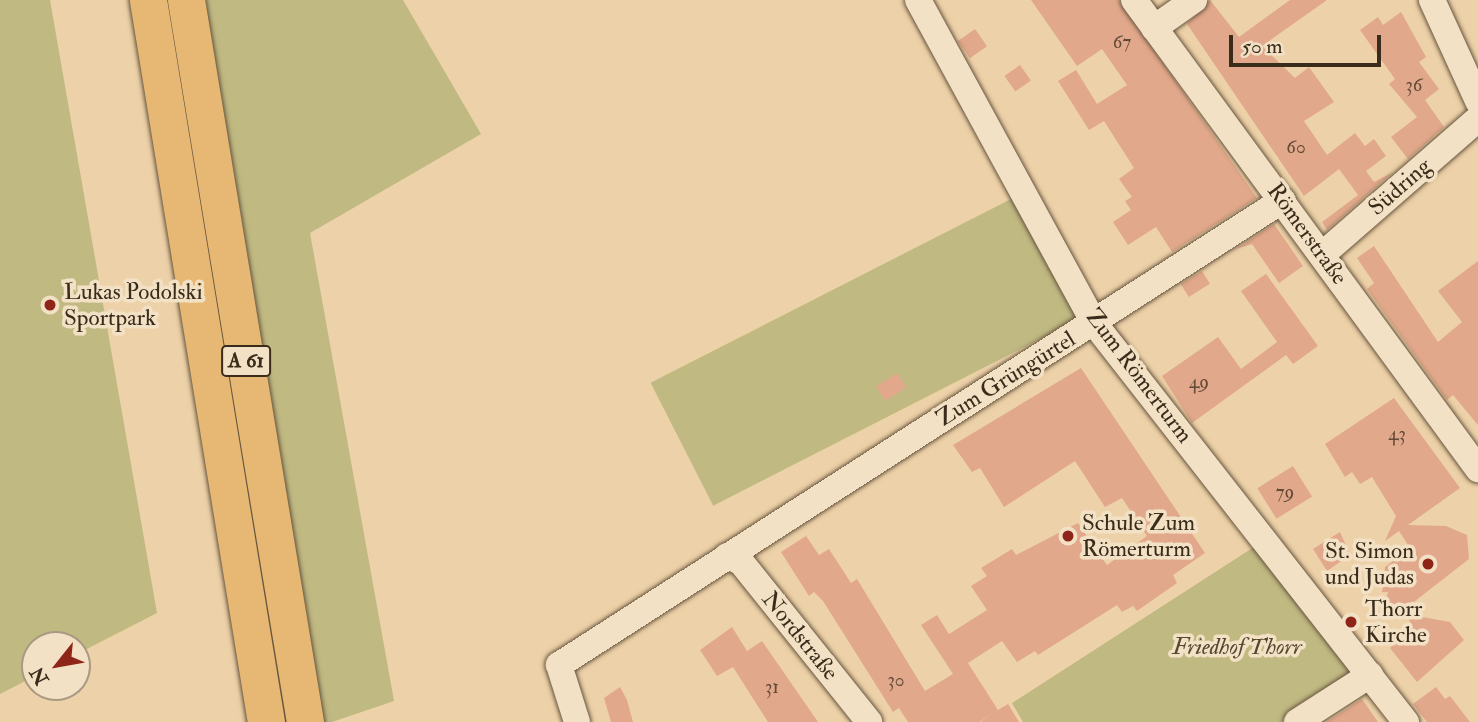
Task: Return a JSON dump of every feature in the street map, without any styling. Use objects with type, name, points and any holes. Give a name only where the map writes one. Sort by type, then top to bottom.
[{"type":"highway","name":"A 61","points":[[148,0],[267,722]]},
{"type":"highway","name":"A 61","points":[[186,0],[305,722]]},
{"type":"street","name":"Zum Römerturm","points":[[918,0],[1094,323],[1406,722]]},
{"type":"street","name":"Römerstraße","points":[[1134,0],[1323,254],[1478,469]]},
{"type":"street","points":[[1154,28],[1194,0]]},
{"type":"street","points":[[1432,0],[1478,101]]},
{"type":"street","name":"Südring","points":[[1323,254],[1478,119]]},
{"type":"street","name":"Zum Grüngürtel","points":[[577,722],[559,665],[1283,200]]},
{"type":"street","name":"Nordstraße","points":[[727,556],[741,562],[869,722]]},
{"type":"street","points":[[1297,722],[1370,675]]},
{"type":"green space","name":"Lukas Podolski Sportpark","points":[[0,0],[50,0],[157,613],[91,647],[91,631],[21,631],[21,683],[0,694]]},
{"type":"green space","points":[[200,0],[403,0],[481,134],[310,233],[394,701],[332,722],[323,722],[312,672]]},
{"type":"green space","points":[[1015,197],[1078,320],[713,506],[651,383]]},
{"type":"green space","name":"Friedhof Thorr","points":[[1254,547],[1355,674],[1281,722],[1023,722],[1012,703]]},
{"type":"building","points":[[1031,0],[1119,0],[1257,198],[1172,252],[1156,227],[1128,245],[1113,222],[1131,210],[1125,201],[1132,197],[1119,179],[1134,168],[1104,121],[1089,130],[1058,81],[1076,70],[1097,104],[1127,85],[1102,49],[1077,66]]},
{"type":"building","points":[[1210,0],[1239,37],[1290,0],[1327,0],[1262,46],[1295,78],[1309,67],[1334,102],[1304,121],[1327,155],[1355,133],[1365,146],[1374,139],[1386,156],[1366,171],[1374,182],[1393,172],[1327,230],[1322,222],[1358,195],[1339,169],[1304,196],[1187,24]]},
{"type":"building","points":[[1401,12],[1426,57],[1419,62],[1439,89],[1425,100],[1444,127],[1408,159],[1391,137],[1417,117],[1389,84],[1395,79],[1360,30],[1378,17],[1383,25]]},
{"type":"building","points":[[975,29],[987,46],[970,58],[958,41]]},
{"type":"building","points":[[1020,65],[1031,81],[1015,91],[1004,76]]},
{"type":"building","points":[[1274,224],[1303,266],[1279,283],[1252,244],[1236,249]]},
{"type":"building","points":[[1374,246],[1438,342],[1462,322],[1438,291],[1478,261],[1478,425],[1453,395],[1447,400],[1367,289],[1374,283],[1357,258]]},
{"type":"building","points":[[1202,271],[1210,284],[1189,297],[1181,284]]},
{"type":"building","points":[[1266,274],[1318,346],[1293,364],[1286,355],[1192,423],[1162,376],[1218,337],[1241,369],[1277,342],[1241,291]]},
{"type":"building","points":[[1081,368],[1205,553],[1173,575],[1177,583],[1137,611],[1133,606],[1122,612],[1117,605],[1038,655],[1035,651],[1017,662],[1002,641],[968,663],[998,710],[1008,704],[1019,722],[980,722],[993,713],[979,722],[908,722],[899,708],[893,712],[823,601],[814,592],[809,596],[781,552],[806,536],[819,555],[829,549],[851,583],[857,579],[925,691],[953,674],[921,625],[937,615],[949,634],[987,610],[971,586],[987,576],[981,568],[1012,549],[1016,555],[1078,523],[1107,565],[1147,536],[1122,498],[1105,507],[1075,461],[1004,507],[980,468],[972,472],[953,445]]},
{"type":"building","points":[[897,373],[906,387],[885,401],[876,387]]},
{"type":"building","points":[[1394,398],[1460,488],[1408,525],[1446,526],[1467,535],[1469,559],[1406,608],[1385,602],[1388,592],[1382,592],[1385,567],[1410,548],[1399,531],[1385,541],[1396,516],[1372,477],[1360,484],[1352,472],[1345,477],[1325,444]]},
{"type":"building","points":[[1293,466],[1312,497],[1276,519],[1257,488]]},
{"type":"building","points":[[1340,532],[1350,555],[1327,571],[1313,549]]},
{"type":"building","points":[[1405,614],[1450,622],[1464,640],[1417,682],[1390,648],[1412,625]]},
{"type":"building","points":[[732,627],[747,651],[762,641],[818,722],[768,722],[733,667],[717,676],[700,650]]},
{"type":"building","points":[[620,687],[633,722],[611,722],[604,698]]},
{"type":"building","points":[[1436,687],[1445,699],[1450,696],[1470,722],[1427,722],[1413,704]]},
{"type":"building","points":[[1362,699],[1378,722],[1326,722],[1333,718]]},
{"type":"place","name":"Lukas Podolski Sportpark","points":[[50,305]]},
{"type":"place","name":"Schule Zum Römerturm","points":[[1068,536]]},
{"type":"place","name":"St. Simon und Judas","points":[[1428,564]]},
{"type":"place","name":"Thorr Kirche","points":[[1351,622]]}]
